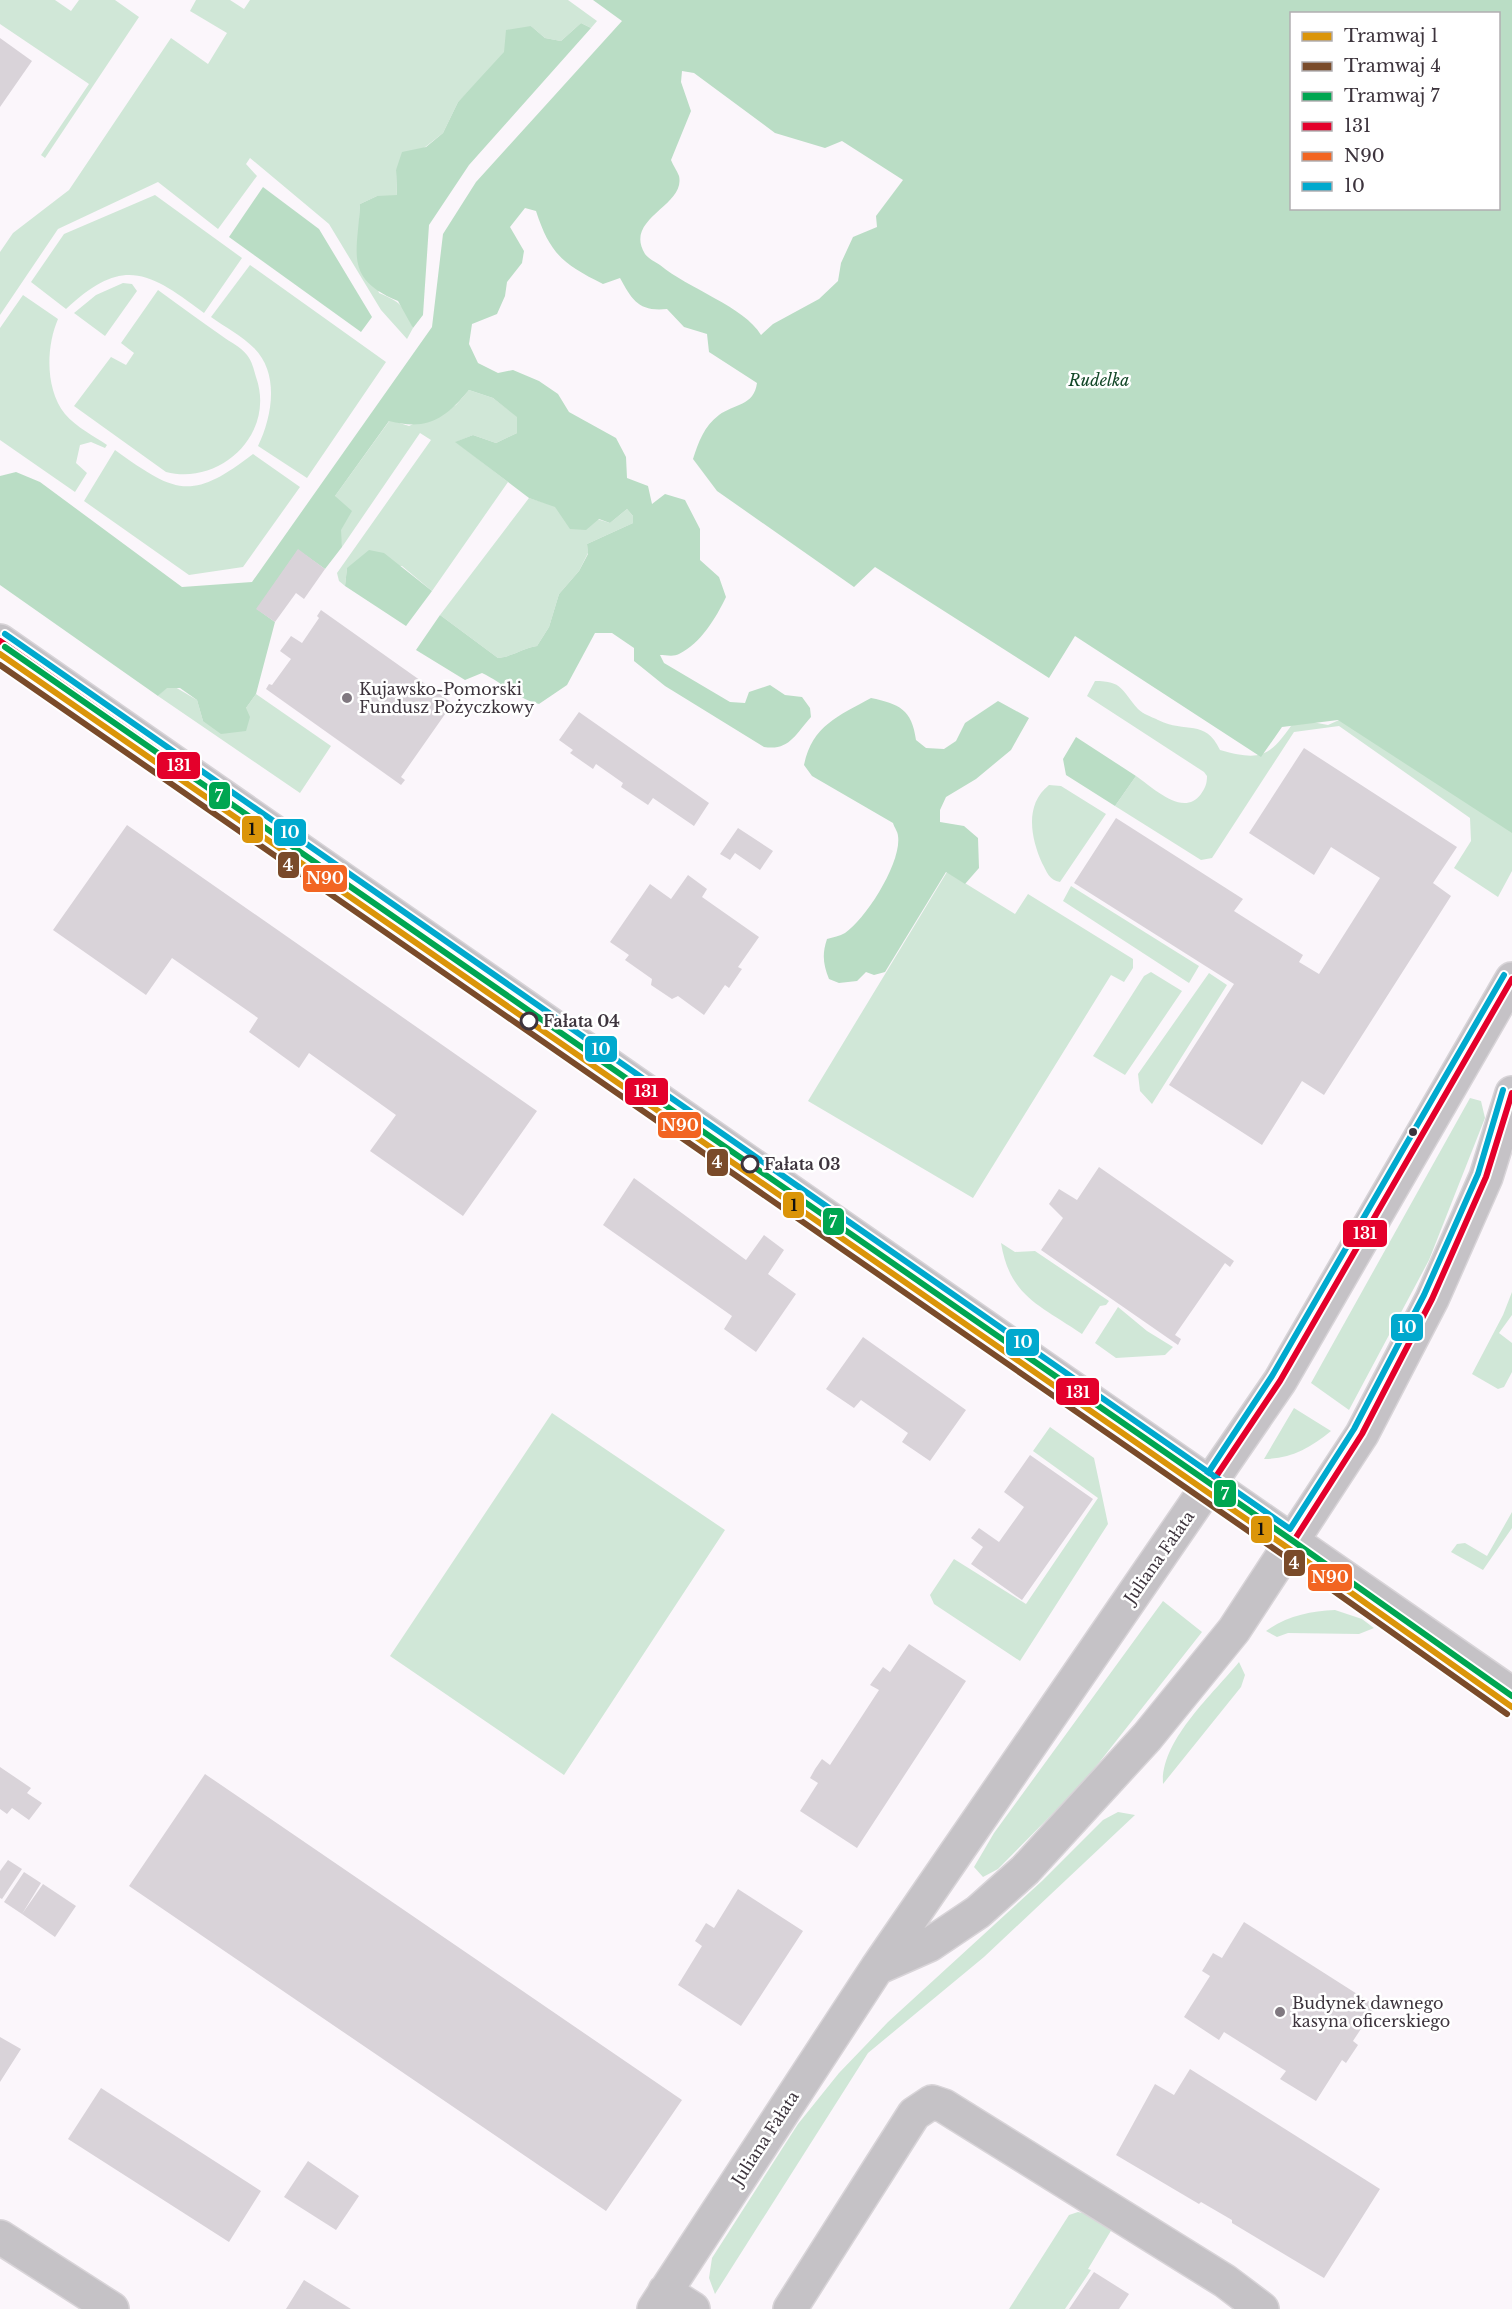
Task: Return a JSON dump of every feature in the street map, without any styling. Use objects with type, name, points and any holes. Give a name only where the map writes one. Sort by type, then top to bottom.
[{"type":"street","points":[[0,641],[1512,1694]]},
{"type":"street","name":"Juliana Fałata","points":[[659,2300],[877,1968],[1280,1381],[1512,979]]},
{"type":"street","points":[[877,1968],[929,1946],[953,1930],[978,1912],[1032,1863],[1147,1737],[1234,1630],[1362,1434],[1432,1299],[1486,1177],[1512,1093]]},
{"type":"street","points":[[790,2309],[914,2114],[932,2102],[944,2106],[1071,2183],[1225,2280],[1262,2309]]},
{"type":"street","points":[[0,2237],[41,2276],[112,2309]]},
{"type":"street","points":[[659,2300],[693,2309]]},
{"type":"green space","points":[[0,0],[55,0],[71,11],[79,0],[115,0],[139,17],[45,158],[41,155],[89,84],[0,24]]},
{"type":"green space","points":[[196,0],[230,0],[244,9],[250,0],[568,0],[597,21],[591,28],[581,23],[561,41],[545,38],[531,26],[458,102],[443,133],[396,170],[397,196],[377,196],[360,204],[359,227],[379,293],[397,302],[408,315],[413,328],[407,339],[381,310],[329,224],[250,158],[246,164],[257,176],[218,229],[158,182],[58,229],[0,315],[0,252],[13,233],[69,190],[171,38],[208,64],[227,33],[190,11]]},
{"type":"green space","name":"Rudelka","points":[[593,0],[1512,0],[1512,833],[1338,720],[1282,727],[1261,757],[1075,636],[1049,678],[875,567],[854,587],[717,491],[693,459],[699,441],[709,424],[725,411],[748,400],[755,391],[757,383],[709,352],[707,334],[684,327],[667,309],[650,309],[638,303],[628,293],[620,278],[603,284],[568,263],[553,248],[536,211],[525,208],[510,227],[524,251],[522,263],[507,282],[505,296],[497,314],[472,324],[469,344],[478,363],[498,373],[513,370],[539,381],[558,394],[569,412],[616,438],[626,457],[627,478],[648,486],[652,504],[665,494],[685,500],[700,529],[700,560],[719,577],[726,597],[701,637],[677,655],[660,655],[664,663],[730,702],[745,703],[749,692],[770,685],[785,695],[802,697],[810,708],[811,717],[786,744],[773,748],[764,747],[665,686],[634,661],[634,648],[612,633],[595,633],[567,685],[539,704],[524,698],[482,673],[465,680],[416,650],[440,615],[498,658],[537,646],[549,627],[559,594],[579,571],[588,554],[587,544],[633,523],[633,516],[627,509],[610,523],[599,519],[586,530],[570,529],[555,507],[529,498],[455,442],[473,435],[496,443],[517,433],[517,417],[493,398],[469,390],[452,408],[434,420],[414,424],[389,421],[335,496],[352,511],[341,530],[342,547],[325,569],[298,550],[257,609],[275,622],[256,694],[246,708],[250,717],[246,731],[221,734],[203,721],[197,700],[180,688],[167,688],[158,696],[0,585],[0,476],[16,472],[40,482],[182,587],[252,582],[432,327],[443,234],[476,182],[622,21]],"holes":[[[682,71],[694,73],[775,133],[825,148],[842,141],[903,180],[876,216],[877,227],[853,237],[841,263],[838,281],[819,299],[773,324],[761,335],[742,315],[650,258],[645,254],[640,242],[642,231],[648,221],[674,196],[679,186],[679,176],[671,160],[691,111],[681,82]]]},
{"type":"green space","points":[[581,23],[591,28],[469,165],[429,225],[423,315],[413,328],[398,301],[380,292],[361,273],[357,250],[360,204],[377,196],[397,195],[396,170],[402,152],[426,147],[443,133],[458,102],[504,52],[506,30],[531,26],[545,38],[561,41]]},
{"type":"green space","points":[[263,187],[319,229],[372,317],[361,332],[229,237]]},
{"type":"green space","points":[[155,195],[242,258],[204,313],[167,287],[151,279],[135,275],[120,276],[104,281],[86,292],[66,309],[31,282],[64,234]]},
{"type":"green space","points":[[250,265],[386,362],[307,478],[258,446],[270,409],[268,370],[254,348],[211,317]]},
{"type":"green space","points":[[123,283],[132,284],[137,291],[105,336],[74,313],[96,295]]},
{"type":"green space","points":[[158,290],[242,350],[250,360],[256,377],[260,398],[258,417],[251,435],[239,451],[224,463],[206,471],[186,474],[166,472],[74,406],[111,357],[126,365],[134,353],[121,343]]},
{"type":"green space","points":[[23,295],[58,319],[51,342],[50,368],[58,404],[74,423],[107,445],[105,448],[91,442],[80,445],[76,463],[87,473],[75,492],[0,440],[0,328]]},
{"type":"green space","points":[[469,390],[493,398],[518,417],[517,433],[496,443],[473,435],[456,442],[508,482],[432,591],[402,566],[347,568],[345,586],[339,581],[337,573],[431,440],[420,433],[342,547],[335,496],[390,420],[409,426],[456,405]]},
{"type":"green space","points":[[115,450],[153,476],[183,486],[198,485],[214,480],[253,454],[300,487],[243,567],[189,575],[84,501]]},
{"type":"green space","points":[[529,498],[610,523],[627,509],[633,516],[633,523],[587,544],[588,553],[579,571],[559,594],[549,627],[537,646],[498,658],[440,615]]},
{"type":"green space","points":[[369,550],[384,553],[432,591],[406,626],[345,586],[347,568]]},
{"type":"green space","points":[[1095,681],[1116,685],[1142,712],[1168,724],[1201,730],[1214,740],[1220,750],[1235,754],[1257,755],[1273,748],[1296,719],[1328,725],[1359,711],[1512,762],[1512,871],[1498,897],[1454,868],[1471,841],[1470,818],[1339,726],[1294,732],[1212,858],[1201,860],[1115,806],[1136,776],[1169,798],[1186,803],[1194,801],[1201,794],[1206,786],[1207,776],[1087,696]]},
{"type":"green space","points":[[175,687],[197,700],[203,721],[246,708],[256,694],[331,746],[300,793],[158,696],[166,688]]},
{"type":"green space","points":[[871,698],[889,703],[902,710],[911,721],[916,740],[926,748],[944,749],[956,741],[965,723],[998,701],[1029,718],[1011,750],[976,779],[946,797],[940,810],[940,822],[964,826],[978,838],[979,868],[965,884],[946,872],[885,972],[874,975],[866,972],[857,981],[839,983],[829,979],[825,969],[824,949],[827,939],[845,933],[863,916],[872,903],[889,874],[898,847],[898,834],[893,823],[812,776],[804,765],[813,741],[820,731],[837,717]]},
{"type":"green space","points":[[1076,737],[1136,776],[1115,806],[1066,775],[1063,759]]},
{"type":"green space","points":[[1049,785],[1061,786],[1106,814],[1060,882],[1051,877],[1042,863],[1033,833],[1032,822],[1036,802]]},
{"type":"green space","points":[[947,872],[1015,914],[1028,894],[1133,959],[1133,968],[1124,982],[1111,975],[973,1198],[808,1101]]},
{"type":"green space","points":[[1071,886],[1199,966],[1189,983],[1063,901]]},
{"type":"green space","points":[[1151,972],[1182,991],[1125,1075],[1093,1056],[1144,976]]},
{"type":"green space","points":[[1209,973],[1227,985],[1152,1104],[1140,1091],[1138,1074]]},
{"type":"green space","points":[[1470,1098],[1481,1101],[1485,1118],[1429,1260],[1349,1410],[1311,1383]]},
{"type":"green space","points":[[1001,1243],[1015,1252],[1035,1251],[1109,1301],[1106,1305],[1100,1306],[1082,1334],[1040,1307],[1020,1288],[1005,1261]]},
{"type":"green space","points":[[1512,1292],[1512,1315],[1499,1333],[1512,1343],[1512,1372],[1504,1387],[1498,1389],[1472,1374],[1503,1315]]},
{"type":"green space","points":[[1118,1307],[1147,1331],[1173,1347],[1165,1355],[1116,1358],[1095,1343]]},
{"type":"green space","points":[[1294,1408],[1331,1431],[1315,1443],[1292,1455],[1264,1459]]},
{"type":"green space","points":[[552,1413],[725,1530],[564,1775],[390,1656]]},
{"type":"green space","points":[[1050,1427],[1094,1458],[1108,1524],[1020,1661],[934,1604],[930,1595],[954,1559],[1026,1604],[1098,1498],[1033,1451]]},
{"type":"green space","points":[[1512,1512],[1512,1528],[1483,1570],[1451,1552],[1457,1544],[1465,1543],[1487,1556]]},
{"type":"green space","points":[[1163,1601],[1202,1632],[1083,1783],[998,1869],[983,1877],[974,1867],[994,1833]]},
{"type":"green space","points":[[1335,1610],[1362,1619],[1374,1628],[1359,1634],[1288,1633],[1277,1637],[1266,1631],[1299,1615]]},
{"type":"green space","points":[[1239,1662],[1245,1675],[1241,1687],[1163,1784],[1164,1768],[1179,1735]]},
{"type":"green space","points":[[1118,1812],[1135,1815],[984,1957],[868,2053],[715,2294],[709,2278],[712,2258],[798,2124],[839,2073],[888,2022],[1042,1881],[1103,1820]]},
{"type":"green space","points":[[1078,2212],[1091,2215],[1112,2229],[1088,2269],[1091,2270],[1065,2309],[1009,2309],[1069,2215]]},
{"type":"building","points":[[0,38],[32,61],[0,107]]},
{"type":"building","points":[[298,549],[325,569],[304,599],[296,593],[275,622],[256,609]]},
{"type":"building","points":[[321,610],[455,705],[453,709],[450,707],[401,777],[405,780],[401,785],[266,689],[269,684],[272,685],[291,659],[280,651],[291,636],[302,643],[319,618],[317,616]]},
{"type":"building","points":[[579,712],[709,803],[694,826],[653,798],[648,805],[621,787],[623,783],[596,764],[593,769],[570,753],[573,750],[559,740]]},
{"type":"building","points":[[1304,748],[1457,847],[1433,883],[1451,896],[1324,1095],[1302,1081],[1262,1145],[1169,1085],[1234,984],[1074,883],[1116,818],[1243,899],[1234,911],[1303,955],[1299,962],[1319,974],[1380,878],[1331,847],[1314,875],[1249,833]]},
{"type":"building","points":[[127,825],[537,1111],[463,1216],[370,1151],[396,1115],[309,1053],[299,1068],[249,1032],[258,1018],[172,958],[146,995],[53,930]]},
{"type":"building","points":[[738,828],[773,851],[760,870],[735,853],[730,860],[720,854]]},
{"type":"building","points":[[688,875],[707,889],[702,897],[759,937],[738,967],[742,969],[729,988],[725,985],[704,1015],[678,996],[672,999],[651,985],[652,979],[625,960],[629,955],[610,942],[650,884],[671,899]]},
{"type":"building","points":[[1099,1167],[1234,1261],[1230,1267],[1225,1263],[1175,1335],[1181,1339],[1178,1345],[1041,1250],[1063,1218],[1049,1204],[1059,1189],[1077,1200]]},
{"type":"building","points":[[634,1178],[746,1260],[764,1235],[784,1250],[768,1274],[796,1294],[756,1352],[724,1329],[732,1316],[603,1225]]},
{"type":"building","points":[[863,1337],[966,1410],[930,1461],[902,1442],[908,1433],[861,1400],[854,1408],[826,1389]]},
{"type":"building","points":[[1030,1455],[1093,1499],[1022,1600],[971,1564],[983,1547],[971,1538],[979,1528],[999,1542],[1024,1507],[1004,1492]]},
{"type":"building","points":[[909,1644],[966,1681],[857,1848],[800,1811],[818,1783],[810,1778],[815,1769],[822,1759],[830,1765],[879,1690],[870,1685],[883,1667],[890,1672]]},
{"type":"building","points":[[0,1767],[31,1788],[27,1793],[42,1803],[29,1820],[12,1808],[7,1814],[0,1809]]},
{"type":"building","points":[[205,1774],[682,2100],[606,2211],[129,1886]]},
{"type":"building","points":[[8,1860],[22,1869],[2,1899],[0,1898],[0,1871]]},
{"type":"building","points":[[24,1872],[41,1883],[22,1914],[4,1902]]},
{"type":"building","points":[[43,1884],[76,1906],[55,1937],[22,1914]]},
{"type":"building","points":[[738,1889],[803,1931],[741,2026],[678,1985],[702,1946],[695,1941],[706,1923],[714,1928]]},
{"type":"building","name":"Budynek dawnego kasyna oficerskiego","points":[[1244,1922],[1376,2006],[1353,2041],[1358,2045],[1346,2063],[1342,2060],[1316,2101],[1280,2079],[1286,2071],[1224,2032],[1219,2040],[1184,2017],[1210,1976],[1202,1971],[1213,1953],[1222,1958]]},
{"type":"building","points":[[0,2037],[21,2049],[0,2082]]},
{"type":"building","points":[[1190,2069],[1380,2189],[1324,2278],[1232,2223],[1232,2220],[1201,2202],[1199,2204],[1116,2155],[1155,2084],[1174,2095]]},
{"type":"building","points":[[101,2088],[261,2191],[229,2242],[68,2139]]},
{"type":"building","points":[[308,2161],[359,2196],[336,2230],[284,2197]]},
{"type":"building","points":[[1094,2272],[1129,2294],[1119,2309],[1069,2309]]},
{"type":"building","points":[[304,2280],[351,2309],[286,2309]]},
{"type":"tram line","name":"7","points":[[5,647],[1293,1541],[1512,1696]]},
{"type":"tram line","name":"1","points":[[0,654],[1288,1548],[1512,1707]]},
{"type":"tram line","name":"4","points":[[0,665],[1283,1555],[1507,1714]]},
{"type":"transit line","name":"10","points":[[5,634],[1290,1529],[1354,1429],[1424,1295],[1478,1174],[1503,1090]]},
{"type":"transit line","name":"131","points":[[0,641],[1293,1542]]},
{"type":"transit line","name":"N90","points":[[0,652],[1507,1701]]},
{"type":"transit line","name":"10","points":[[1204,1479],[1272,1376],[1504,975]]},
{"type":"transit line","name":"131","points":[[1211,1484],[1280,1381],[1512,979]]},
{"type":"transit line","name":"131","points":[[1293,1542],[1362,1434],[1432,1299],[1486,1177],[1512,1093]]},
{"type":"place","name":"Kujawsko-Pomorski Fundusz Pożyczkowy","points":[[347,698]]},
{"type":"place","name":"Fałata 04","points":[[529,1021]]},
{"type":"place","name":"Fałata 03","points":[[750,1164]]},
{"type":"place","name":"Budynek dawnego kasyna oficerskiego","points":[[1280,2012]]}]
